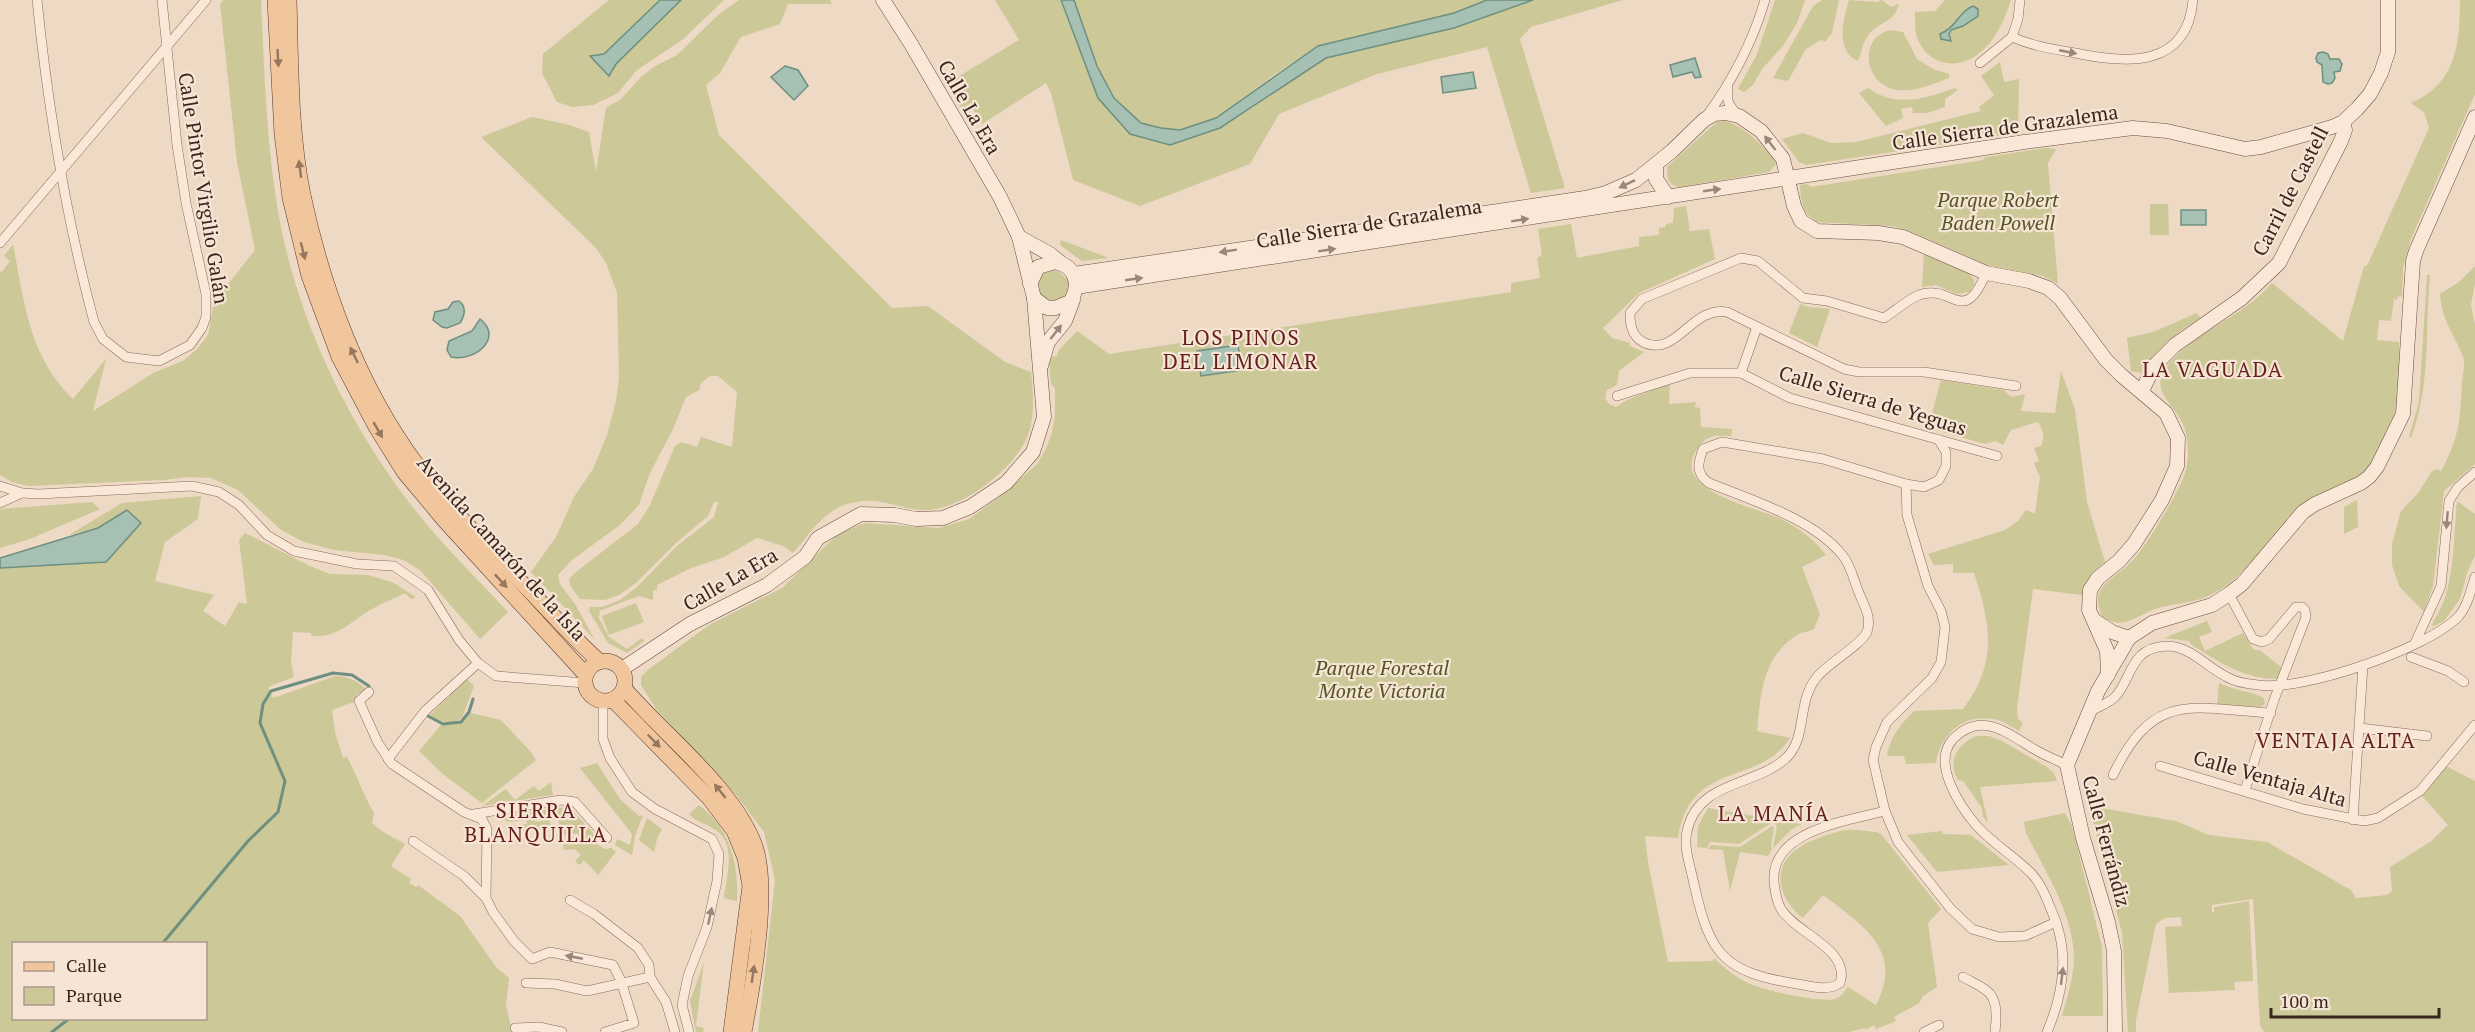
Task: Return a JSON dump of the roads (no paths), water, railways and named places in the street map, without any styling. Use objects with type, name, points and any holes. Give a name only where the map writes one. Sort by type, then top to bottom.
[{"type":"main road","name":"Avenida Camarón de la Isla","points":[[275,0],[282,134],[290,198],[309,276],[339,357],[376,427],[404,472],[585,679]]},
{"type":"main road","name":"Avenida Camarón de la Isla","points":[[289,0],[295,134],[303,194],[323,272],[350,348],[385,416],[441,496],[599,661]]},
{"type":"main road","points":[[608,700],[620,695],[624,688],[625,675],[615,663],[599,661],[593,664],[585,679],[590,694],[608,700],[709,798],[734,831],[745,858],[750,886],[731,1032]]},
{"type":"main road","points":[[624,688],[706,774],[738,813],[755,846],[761,882],[759,923],[744,1032]]},
{"type":"street","name":"Calle Pintor Virgilio Galán","points":[[37,0],[43,56],[61,171],[89,302],[98,332],[126,357],[142,361],[159,361],[190,345],[202,328],[207,305],[186,203],[162,0]]},
{"type":"street","points":[[0,243],[206,0]]},
{"type":"street","name":"Calle La Era","points":[[622,669],[690,624],[767,585],[805,557],[818,538],[861,514],[895,515],[916,519],[943,518],[970,507],[1006,483],[1033,452],[1044,417],[1032,291],[1019,237],[994,188],[883,0]]},
{"type":"street","points":[[1704,120],[1729,86],[1745,57],[1766,0]]},
{"type":"street","points":[[1980,63],[2012,36],[2018,19],[2020,0]]},
{"type":"street","points":[[2012,36],[2028,44],[2100,58],[2120,60],[2143,58],[2165,51],[2179,41],[2187,30],[2193,0]]},
{"type":"street","name":"Carril de Castell","points":[[2142,391],[2154,366],[2175,345],[2242,298],[2282,259],[2341,141],[2344,130],[2343,122],[2370,94],[2381,73],[2388,52],[2388,0]]},
{"type":"street","points":[[1729,86],[1727,98],[1729,106],[1761,131],[1783,159],[1794,206],[1801,221],[1817,231],[1878,233],[1903,237],[1986,273],[2029,281],[2048,288],[2060,298],[2106,360],[2166,413],[2178,438],[2177,466],[2162,500],[2134,544],[2119,561],[2098,578],[2090,590],[2089,609],[2108,637],[2108,675]]},
{"type":"street","points":[[1704,120],[1714,114],[1739,116]]},
{"type":"street","points":[[2108,637],[2129,638],[2152,623],[2212,605],[2242,584],[2303,512],[2361,483],[2377,466],[2403,414],[2413,261],[2416,250],[2475,117]]},
{"type":"street","name":"Calle Sierra de Grazalema","points":[[1075,285],[1585,198],[1628,184],[1656,164],[1704,120]]},
{"type":"street","name":"Calle Sierra de Grazalema","points":[[1075,285],[2024,142],[2133,128],[2167,131],[2245,149],[2261,147],[2343,122]]},
{"type":"street","points":[[1656,164],[1656,179],[1668,197]]},
{"type":"street","points":[[1019,237],[1050,254],[1061,263],[1075,285],[1065,321],[1048,342],[1039,370]]},
{"type":"street","points":[[1986,273],[1978,293],[1969,299],[1958,302],[1936,293],[1920,295],[1884,318],[1827,301],[1803,298],[1758,261],[1742,258],[1642,299],[1630,313],[1630,326],[1637,338],[1652,346],[1668,344],[1700,317],[1718,310],[1727,312],[1844,369],[1859,372],[1924,372],[2016,386]]},
{"type":"street","points":[[1061,263],[1049,262],[1038,267],[1032,291],[1047,308],[1055,308],[1064,306],[1075,285]]},
{"type":"street","points":[[1617,396],[1690,373],[1741,373],[1757,327]]},
{"type":"street","name":"Calle Sierra de Yeguas","points":[[1741,373],[1790,398],[1997,456]]},
{"type":"street","points":[[1885,811],[1821,828],[1797,839],[1781,852],[1774,873],[1775,891],[1780,908],[1791,921],[1836,957],[1843,969],[1840,983],[1826,988],[1770,979],[1745,972],[1724,957],[1702,920],[1686,847],[1686,832],[1692,816],[1711,794],[1765,771],[1783,761],[1796,748],[1805,698],[1816,677],[1867,633],[1869,618],[1845,558],[1830,541],[1773,509],[1709,483],[1702,478],[1697,465],[1703,449],[1722,442],[1823,459],[1906,484],[1924,487],[1939,480],[1946,466],[1946,452],[1938,440]]},
{"type":"street","points":[[2415,643],[2441,586],[2449,501],[2458,487],[2475,472]]},
{"type":"street","points":[[1906,484],[1907,516],[1928,585],[1941,611],[1945,627],[1941,662],[1932,678],[1887,722],[1876,747],[1873,760],[1885,811],[1898,842],[1950,908],[1972,929],[2000,937],[2025,936],[2056,922]]},
{"type":"street","points":[[0,486],[22,493],[192,486],[219,492],[239,505],[267,535],[294,551],[357,564],[394,566],[428,590],[459,640],[478,663],[496,676],[585,679]]},
{"type":"street","points":[[0,503],[22,493]]},
{"type":"street","points":[[2091,711],[2115,697],[2135,661],[2153,649],[2168,646],[2201,659],[2228,678],[2259,686],[2280,686],[2337,676],[2439,633],[2459,616],[2470,594],[2475,577]]},
{"type":"street","points":[[2229,594],[2253,639],[2262,642],[2270,639],[2296,607],[2302,607],[2306,617],[2245,790]]},
{"type":"street","name":"Calle Ferrándiz","points":[[2115,1032],[2114,951],[2108,922],[2083,838],[2067,765],[2098,691],[2129,638]]},
{"type":"street","points":[[2411,657],[2448,671],[2464,682]]},
{"type":"street","points":[[388,759],[425,711],[478,663]]},
{"type":"street","points":[[2353,819],[2363,665]]},
{"type":"street","points":[[369,692],[359,701],[388,759],[464,812],[482,819],[487,829],[486,898]]},
{"type":"street","points":[[608,700],[603,739],[610,758],[632,792],[655,809],[712,840],[719,854],[717,881],[707,927],[688,976],[682,1005],[689,1032]]},
{"type":"street","points":[[2113,775],[2124,752],[2140,731],[2163,714],[2174,710],[2194,708],[2271,713]]},
{"type":"street","points":[[2047,1032],[2058,1000],[2064,972],[2063,947],[2056,922],[2044,891],[2032,874],[1977,826],[1961,804],[1950,783],[1944,760],[1951,741],[1968,727],[1988,725],[2067,765]]},
{"type":"street","name":"Calle Ventaja Alta","points":[[2160,766],[2303,809],[2353,819],[2378,818],[2420,791],[2475,725]]},
{"type":"street","points":[[2360,728],[2427,736]]},
{"type":"street","points":[[472,815],[561,800],[575,802],[607,838]]},
{"type":"street","points":[[412,840],[464,876],[486,898],[514,941],[532,959],[550,952],[613,965],[621,981],[634,1023],[605,1032]]},
{"type":"street","points":[[570,900],[594,914],[638,948],[649,965],[650,976],[666,1002],[675,1032]]},
{"type":"street","points":[[526,983],[555,984],[586,991],[650,976]]},
{"type":"street","points":[[1963,977],[1988,992],[1997,1002],[1995,1032]]},
{"type":"street","points":[[1924,1032],[1938,1025]]},
{"type":"street","points":[[515,1028],[539,1027],[562,1032]]},
{"type":"waterway","points":[[164,942],[248,841],[278,812],[285,781],[260,723],[263,704],[271,691],[333,673],[352,675],[369,686]]},
{"type":"waterway","points":[[428,716],[443,724],[461,722],[469,712],[473,699]]},
{"type":"waterway","points":[[52,1032],[67,1020]]},
{"type":"district","name":"LOS PINOS DEL LIMONAR","points":[[1241,349]]},
{"type":"district","name":"LA VAGUADA","points":[[2213,369]]},
{"type":"district","name":"VENTAJA ALTA","points":[[2336,740]]},
{"type":"district","name":"LA MANÍA","points":[[1774,813]]},
{"type":"district","name":"SIERRA BLANQUILLA","points":[[536,822]]},
{"type":"park label","name":"Parque Robert Baden Powell","points":[[1998,210]]},
{"type":"park label","name":"Parque Forestal Monte Victoria","points":[[1382,678]]}]
